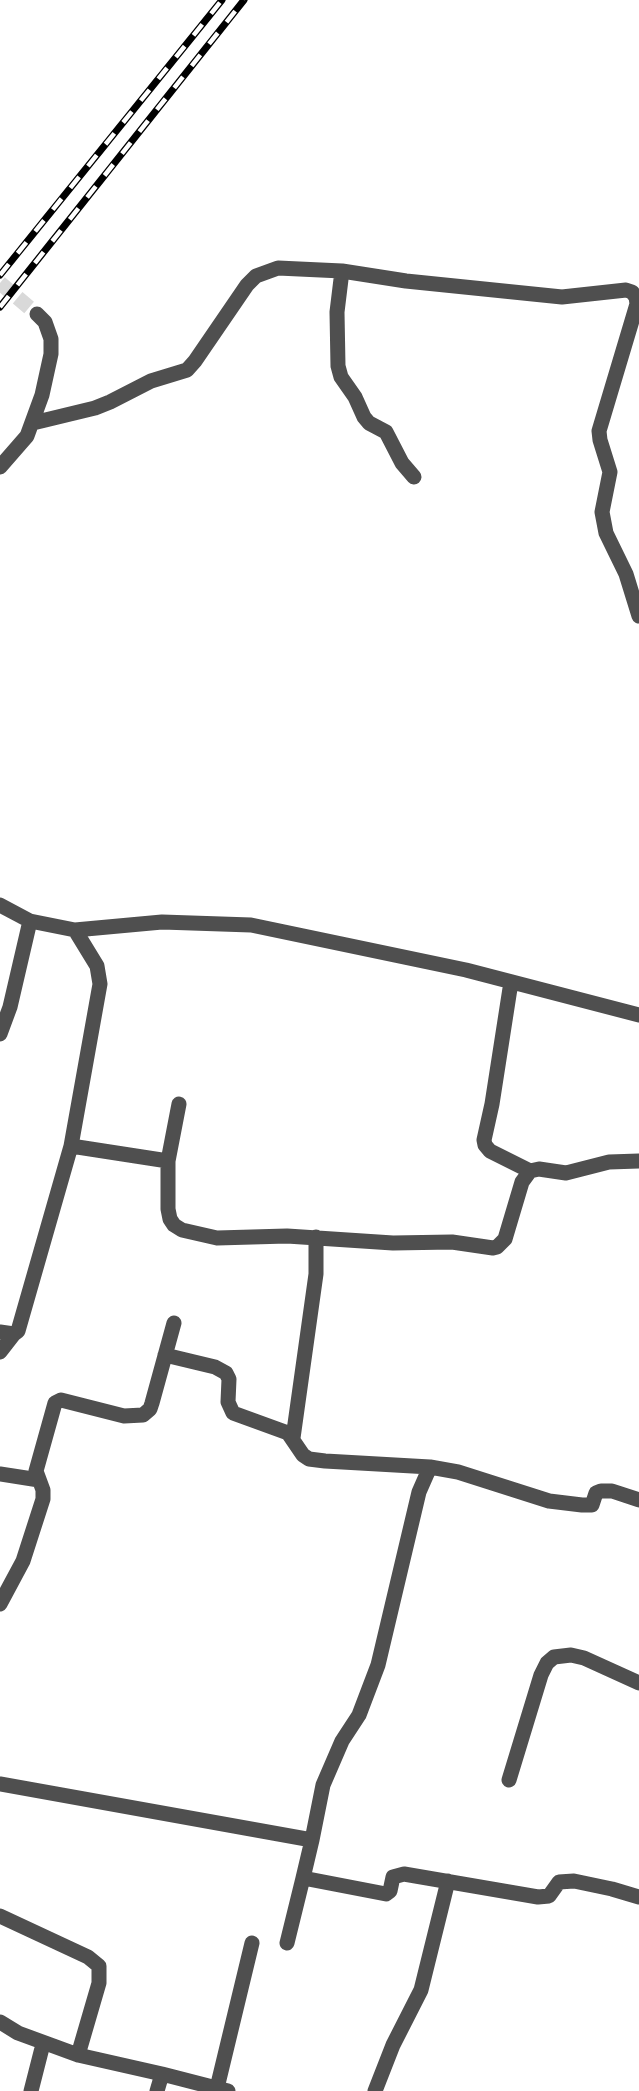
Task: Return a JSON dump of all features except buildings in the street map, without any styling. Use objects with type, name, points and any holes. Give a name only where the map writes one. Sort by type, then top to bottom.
[{"type":"street","points":[[33,423],[94,408],[151,381],[187,370],[247,285],[256,276],[278,268],[342,271],[406,281],[562,297],[626,290],[632,292],[636,297],[637,304],[599,431],[610,472],[602,512],[606,533],[626,574],[639,616]]},
{"type":"street","points":[[342,271],[337,312],[340,377],[355,397],[363,417],[386,432],[402,463],[414,477]]},
{"type":"street","points":[[0,467],[27,436],[42,395],[51,354],[51,339],[45,322],[37,314]]},
{"type":"street","points":[[0,905],[30,921],[75,930],[162,922],[251,925],[466,970],[639,1015]]},
{"type":"street","points":[[0,1034],[10,1007],[30,921]]},
{"type":"street","points":[[0,1352],[7,1333],[18,1331],[71,1146],[100,979],[93,959],[75,930]]},
{"type":"street","points":[[511,982],[484,1145],[490,1151],[530,1171],[539,1169],[566,1173],[609,1162],[639,1161]]},
{"type":"street","points":[[179,1104],[168,1161],[168,1209],[174,1226],[217,1238],[287,1236],[393,1243],[452,1242],[487,1248],[497,1247],[505,1239],[522,1182],[530,1171]]},
{"type":"street","points":[[71,1146],[168,1161]]},
{"type":"street","points":[[293,1438],[316,1274],[316,1237]]},
{"type":"street","points":[[0,1604],[23,1561],[44,1496],[36,1474],[56,1402],[64,1400],[124,1416],[143,1415],[150,1409],[174,1323]]},
{"type":"street","points":[[165,1355],[215,1367],[226,1373],[229,1379],[228,1402],[233,1413],[280,1429],[293,1438],[303,1455],[309,1459],[430,1467],[484,1478],[549,1501],[589,1505],[593,1502],[596,1493],[601,1491],[612,1491],[639,1500]]},
{"type":"street","points":[[287,1943],[323,1785],[331,1763],[359,1715],[370,1690],[419,1492],[430,1467]]},
{"type":"street","points":[[0,1474],[39,1480]]},
{"type":"street","points":[[509,1780],[541,1675],[547,1663],[554,1657],[571,1655],[639,1683]]},
{"type":"street","points":[[0,1784],[312,1840]]},
{"type":"street","points":[[303,1878],[386,1894],[390,1891],[393,1877],[399,1875],[448,1881],[538,1898],[549,1896],[559,1882],[574,1881],[639,1898]]},
{"type":"street","points":[[375,2091],[393,2045],[421,1990],[448,1881]]},
{"type":"street","points":[[0,1916],[88,1957],[99,1966],[99,1983],[78,2055]]},
{"type":"street","points":[[0,2022],[43,2044],[78,2055],[222,2089],[252,1943]]},
{"type":"street","points":[[31,2091],[43,2044]]},
{"type":"street","points":[[157,2091],[162,2074]]},
{"type":"tunnel","points":[[0,283],[37,314]]},
{"type":"railway","points":[[0,275],[222,0]]},
{"type":"railway","points":[[0,307],[244,0]]}]
